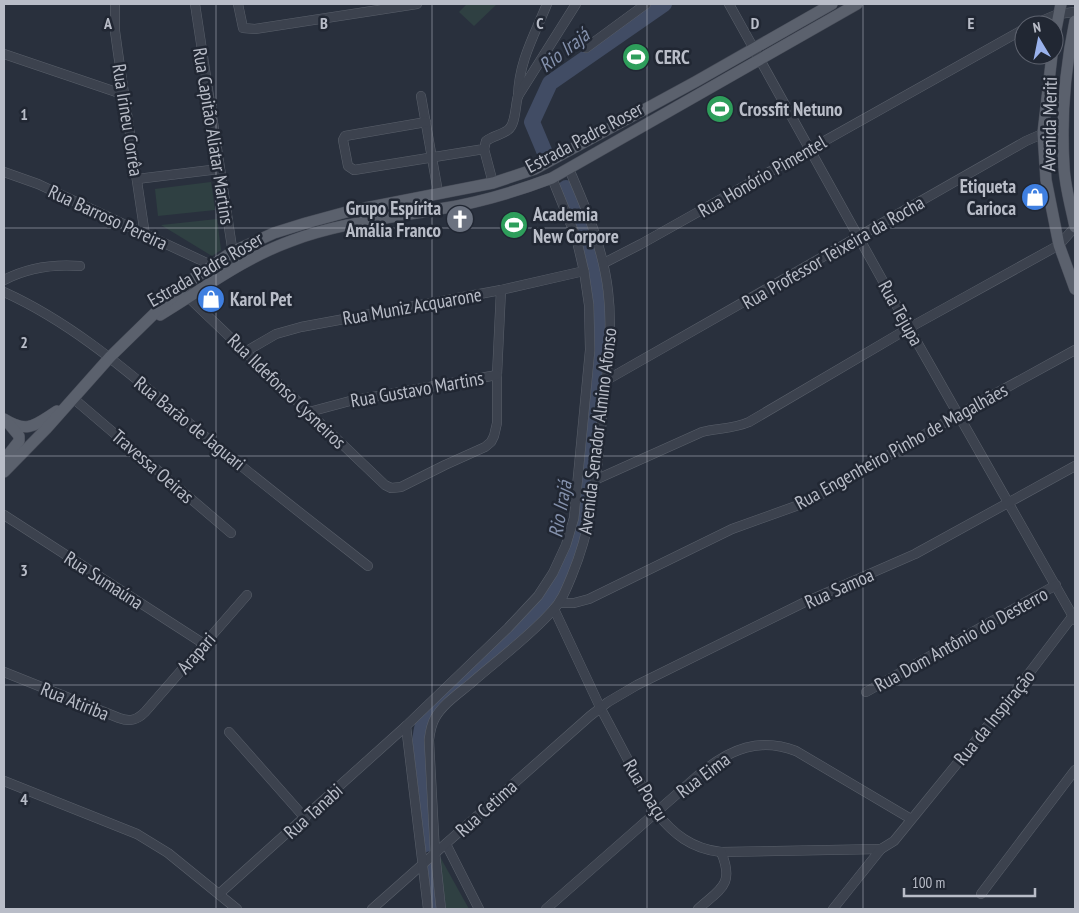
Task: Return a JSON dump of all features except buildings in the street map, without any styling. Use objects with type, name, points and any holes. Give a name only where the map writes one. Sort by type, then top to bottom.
[{"type":"main road","name":"Estrada Padre Roser","points":[[4,472],[74,400],[110,357],[146,324],[158,310],[179,291],[232,252],[274,233],[350,211],[438,192],[493,183],[519,175],[558,158],[832,4]]},
{"type":"main road","name":"Estrada Padre Roser","points":[[146,324],[235,267],[299,238],[348,224],[479,201],[522,190],[552,178],[857,4]]},
{"type":"main road","name":"Avenida Meriti","points":[[1075,21],[1066,81],[1064,130],[1065,179],[1075,227]]},
{"type":"main road","name":"Avenida Meriti","points":[[1051,65],[1042,133],[1046,180],[1059,246],[1075,289]]},
{"type":"main road","points":[[5,420],[20,427],[34,426],[74,400]]},
{"type":"main road","points":[[4,460],[17,444],[19,438],[5,420]]},
{"type":"street","name":"Rua Irineu Corrêa","points":[[116,4],[115,31],[145,235]]},
{"type":"street","name":"Rua Capitão Aliatar Martins","points":[[195,4],[235,267]]},
{"type":"street","points":[[238,4],[243,28],[255,29],[418,4]]},
{"type":"street","points":[[493,183],[484,149],[486,141],[512,126],[518,96],[521,64],[547,4]]},
{"type":"street","points":[[518,96],[576,4]]},
{"type":"street","name":"Rua Tejupa","points":[[729,4],[958,415],[1010,502],[1074,616]]},
{"type":"street","points":[[586,48],[643,5]]},
{"type":"street","points":[[1060,9],[1075,12]]},
{"type":"street","name":"Rua Honório Pimentel","points":[[604,263],[1014,35]]},
{"type":"street","points":[[4,54],[125,96]]},
{"type":"street","points":[[421,96],[438,192]]},
{"type":"street","points":[[426,122],[345,136],[348,166],[354,170],[432,159],[484,149]]},
{"type":"street","name":"Rua Professor Teixeira da Rocha","points":[[605,381],[1026,141],[1042,133],[1064,130]]},
{"type":"street","points":[[137,179],[219,169]]},
{"type":"street","name":"Avenida Senador Almino Afonso","points":[[441,909],[435,853],[429,740],[431,728],[436,718],[451,700],[530,633],[556,606],[579,558],[587,532],[595,480],[610,346],[611,317],[604,263],[584,204],[569,169]]},
{"type":"street","name":"Rua Barroso Pereira","points":[[4,172],[38,184],[211,266]]},
{"type":"street","name":"Avenida Senador Almino Afonso","points":[[406,726],[524,613],[538,596],[553,573],[566,545],[574,518],[590,350],[589,305],[576,237],[552,178]]},
{"type":"street","points":[[595,480],[702,432],[738,427],[749,422],[909,328],[1059,246],[1075,227]]},
{"type":"street","points":[[4,280],[21,272],[44,267],[80,266]]},
{"type":"street","name":"Rua Muniz Acquarone","points":[[244,352],[276,334],[301,327],[501,290],[584,271]]},
{"type":"street","points":[[497,375],[501,290]]},
{"type":"street","name":"Rua Barão de Jaguari","points":[[4,292],[23,300],[59,322],[110,357],[202,434],[368,566]]},
{"type":"street","name":"Rua Ildefonso Cysneiros","points":[[189,298],[385,485],[391,488],[401,487],[445,464],[485,448],[494,436],[497,423],[497,375]]},
{"type":"street","name":"Rua Engenheiro Pinho de Magalhães","points":[[556,606],[589,599],[732,529],[810,501],[1075,350]]},
{"type":"street","name":"Rua Gustavo Martins","points":[[309,412],[350,401],[497,375]]},
{"type":"street","name":"Travessa Oeiras","points":[[74,400],[231,533]]},
{"type":"street","name":"Rua Samoa","points":[[600,707],[796,607],[915,554],[1075,466]]},
{"type":"street","name":"Rua Sumaúna","points":[[4,516],[204,644]]},
{"type":"street","name":"Rua Dom Antônio do Desterro","points":[[866,692],[1056,585]]},
{"type":"street","name":"Arapari","points":[[145,712],[247,595]]},
{"type":"street","name":"Rua Poaçu","points":[[556,606],[600,707],[655,812],[666,826],[687,843],[704,850],[721,852],[881,849]]},
{"type":"street","name":"Rua da Inspiração","points":[[833,909],[881,849],[894,841],[1074,616]]},
{"type":"street","name":"Rua Atiriba","points":[[4,672],[124,720],[135,719],[145,712]]},
{"type":"street","name":"Rua Cetima","points":[[372,909],[600,707]]},
{"type":"street","points":[[406,726],[428,909]]},
{"type":"street","name":"Rua Tanabi","points":[[219,894],[406,726]]},
{"type":"street","points":[[229,732],[305,818]]},
{"type":"street","name":"Rua Eima","points":[[546,909],[712,764],[732,752],[752,746],[785,747],[911,819]]},
{"type":"street","points":[[981,894],[1075,770]]},
{"type":"street","points":[[4,780],[137,834],[168,853],[237,909]]},
{"type":"street","points":[[446,844],[479,909]]},
{"type":"street","points":[[698,909],[726,881],[727,870],[721,852]]},
{"type":"shaded area","points":[[467,4],[496,5],[474,26],[459,12]]},
{"type":"shaded area","points":[[211,182],[215,210],[158,216],[155,189]]},
{"type":"shaded area","points":[[217,219],[221,250],[212,256],[161,225]]},
{"type":"shaded area","points":[[439,855],[469,909],[446,909]]},
{"type":"waterway","name":"Rio Irajá","points":[[545,153],[532,122],[550,83],[664,4]]},
{"type":"waterway","name":"Rio Irajá","points":[[426,844],[419,768],[420,738],[424,720],[432,708],[513,636],[546,602],[568,567],[582,531],[599,361],[600,314],[598,286],[588,246],[566,188]]},
{"type":"waterway","name":"Rio Irajá","points":[[428,865],[433,909]]},
{"type":"place","name":"CERC","points":[[636,57]]},
{"type":"place","name":"Crossfit Netuno","points":[[720,109]]},
{"type":"place","name":"Etiqueta Carioca","points":[[1035,197]]},
{"type":"place","name":"Grupo Espírita Amália Franco","points":[[460,219]]},
{"type":"place","name":"Academia New Corpore","points":[[514,225]]},
{"type":"place","name":"Karol Pet","points":[[211,299]]}]
